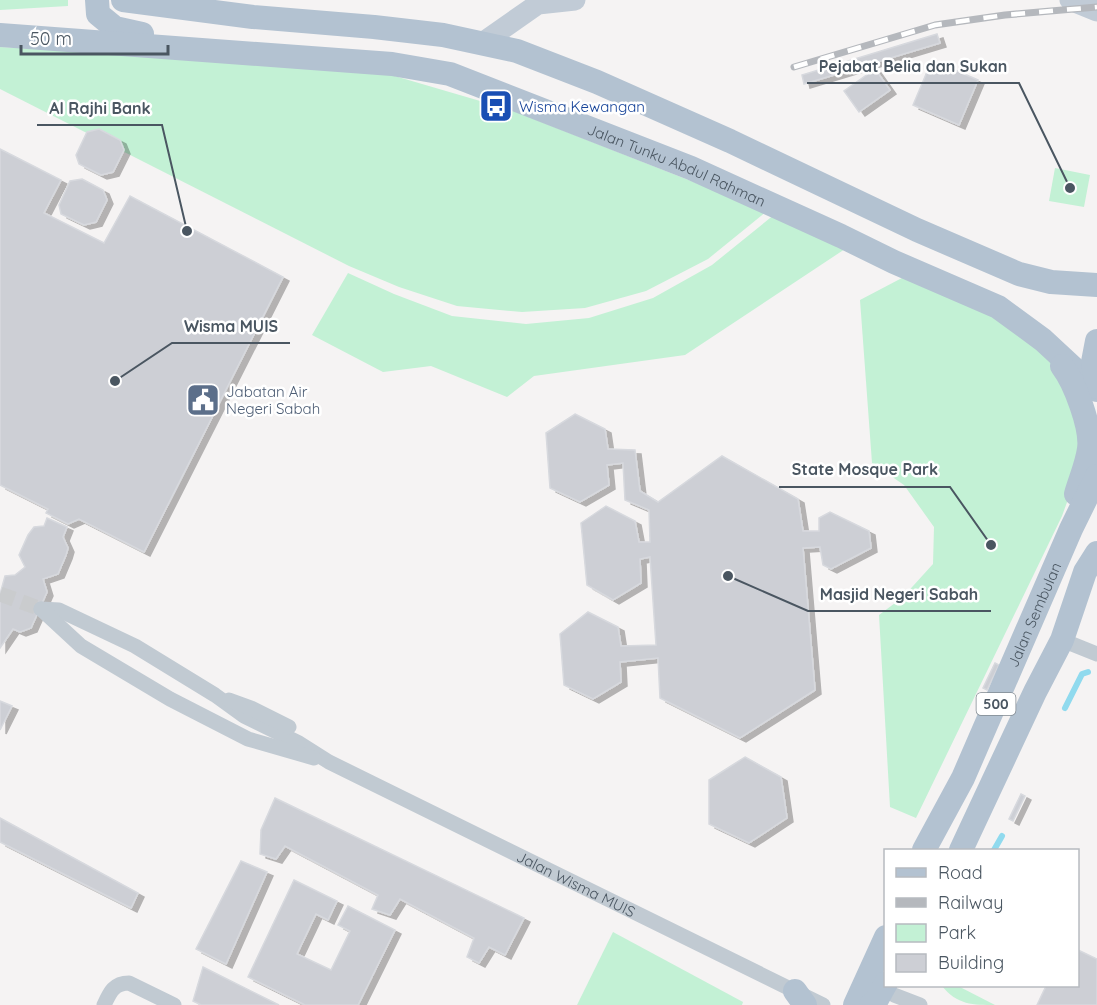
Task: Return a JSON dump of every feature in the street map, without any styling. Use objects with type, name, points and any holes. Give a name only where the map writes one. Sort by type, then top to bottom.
[{"type":"main road","points":[[102,11],[119,18],[126,0],[182,4],[253,17],[443,35],[517,51],[597,82],[740,146],[917,230],[1019,274],[1051,282],[1097,285]]},
{"type":"main road","points":[[43,37],[81,31],[102,11]]},
{"type":"main road","points":[[102,11],[115,28],[121,31],[266,54]]},
{"type":"main road","name":"Jalan Tunku Abdul Rahman","points":[[0,35],[392,64],[450,74],[691,168],[894,262],[998,307],[1043,340],[1097,389]]},
{"type":"main road","name":"500","points":[[1043,340],[1072,379],[1085,418],[1090,448],[1074,499],[1071,530]]},
{"type":"main road","points":[[1097,341],[1093,362],[1097,389]]},
{"type":"main road","name":"Jalan Sembulan","points":[[925,849],[963,778],[1071,530],[1097,476]]},
{"type":"main road","name":"Jalan Sembulan","points":[[962,849],[1035,692],[1062,640],[1085,572],[1097,553]]},
{"type":"main road","points":[[1061,554],[1062,568],[1048,613],[1062,640]]},
{"type":"main road","points":[[855,1005],[884,939]]},
{"type":"main road","points":[[871,1005],[892,992]]},
{"type":"street","points":[[482,43],[538,4],[575,0]]},
{"type":"street","points":[[1070,0],[1097,11]]},
{"type":"street","points":[[1092,0],[1097,6]]},
{"type":"street","points":[[41,609],[59,610],[135,646],[215,695],[244,716],[299,743],[329,762],[248,739],[189,709],[81,646],[41,609]]},
{"type":"street","points":[[1062,640],[1097,654]]},
{"type":"street","name":"Jalan Wisma MUIS","points":[[329,762],[800,998],[823,1005]]},
{"type":"street","points":[[104,1005],[111,989],[121,983],[129,982],[174,1005]]},
{"type":"street","points":[[892,992],[920,1005]]},
{"type":"green space","points":[[0,0],[68,0],[68,6],[0,10]]},
{"type":"green space","points":[[0,47],[364,67],[511,110],[767,211],[708,259],[646,291],[585,308],[522,312],[457,306],[399,287],[349,266],[0,89]]},
{"type":"green space","points":[[1055,168],[1090,175],[1084,207],[1049,201]]},
{"type":"green space","points":[[775,214],[845,249],[685,355],[534,376],[507,397],[431,366],[383,372],[312,335],[348,273],[394,294],[452,316],[526,324],[589,318],[653,298],[712,265]]},
{"type":"green space","points":[[919,269],[1020,322],[1079,392],[1090,439],[1062,516],[916,818],[890,807],[879,615],[903,597],[933,564],[934,527],[904,485],[872,463],[860,300]]},
{"type":"green space","points":[[613,932],[743,1002],[742,1005],[577,1005]]},
{"type":"green space","points":[[943,987],[960,987],[995,1005],[966,1003]]},
{"type":"building","points":[[937,34],[940,43],[804,84],[802,75]]},
{"type":"building","points":[[932,60],[978,80],[959,125],[913,105]]},
{"type":"building","points":[[875,69],[890,90],[859,112],[844,91]]},
{"type":"building","points":[[99,129],[120,140],[124,150],[113,172],[101,175],[79,164],[76,155],[87,132]]},
{"type":"building","points":[[0,149],[61,180],[44,213],[104,243],[130,196],[283,277],[144,552],[79,519],[68,524],[46,513],[48,509],[0,485]]},
{"type":"building","points":[[82,179],[103,190],[107,200],[96,222],[84,225],[61,214],[59,205],[70,181]]},
{"type":"building","points":[[575,414],[605,429],[608,449],[635,450],[640,491],[658,502],[722,456],[798,499],[803,531],[819,531],[819,518],[830,512],[869,531],[871,548],[831,569],[823,565],[820,547],[803,548],[815,690],[740,738],[660,698],[658,658],[620,662],[621,682],[593,699],[564,685],[560,634],[588,612],[618,627],[621,646],[656,645],[650,557],[640,559],[641,583],[613,600],[587,585],[581,523],[606,506],[635,521],[639,542],[650,542],[649,510],[625,500],[623,463],[607,465],[609,485],[580,502],[550,488],[546,433]]},
{"type":"building","points":[[47,518],[67,527],[63,537],[68,548],[66,555],[58,574],[43,579],[47,592],[31,628],[20,632],[13,629],[0,648],[0,594],[5,576],[15,575],[25,567],[19,555],[34,527],[44,526]]},
{"type":"building","points":[[995,663],[999,665],[987,690],[983,688]]},
{"type":"building","points":[[0,701],[12,706],[0,730]]},
{"type":"building","points":[[745,757],[781,777],[787,818],[749,843],[709,824],[709,780]]},
{"type":"building","points":[[1021,794],[1025,796],[1013,821],[1009,819]]},
{"type":"building","points":[[275,798],[524,918],[505,955],[489,947],[479,963],[467,957],[474,938],[400,899],[390,915],[372,909],[378,895],[285,846],[276,859],[260,854],[261,830]]},
{"type":"building","points":[[0,818],[138,893],[131,908],[0,842]]},
{"type":"building","points":[[241,861],[267,872],[226,964],[196,949]]},
{"type":"building","points":[[294,880],[337,901],[328,920],[316,914],[297,954],[331,970],[350,931],[338,925],[348,906],[395,930],[358,1005],[305,1005],[248,977]]},
{"type":"building","points":[[1079,950],[1097,959],[1097,1005],[1037,1005],[1046,987],[1079,987]]},
{"type":"building","points":[[203,967],[279,1005],[201,1005],[193,1001]]},
{"type":"waterway","points":[[1065,708],[1082,674],[1088,672]]},
{"type":"waterway","points":[[995,849],[1002,836]]},
{"type":"tunnel","points":[[0,594],[41,609]]},
{"type":"railway","points":[[794,67],[935,25],[1005,15],[1097,7]]},
{"type":"place","name":"Wisma Kewangan","points":[[496,106]]},
{"type":"place","name":"Pejabat Belia dan Sukan","points":[[1070,188]]},
{"type":"place","name":"Al Rajhi Bank","points":[[187,231]]},
{"type":"place","name":"Wisma MUIS","points":[[115,381]]},
{"type":"place","name":"Jabatan Air Negeri Sabah","points":[[203,400]]},
{"type":"place","name":"State Mosque Park","points":[[991,545]]},
{"type":"place","name":"Masjid Negeri Sabah","points":[[728,576]]}]
